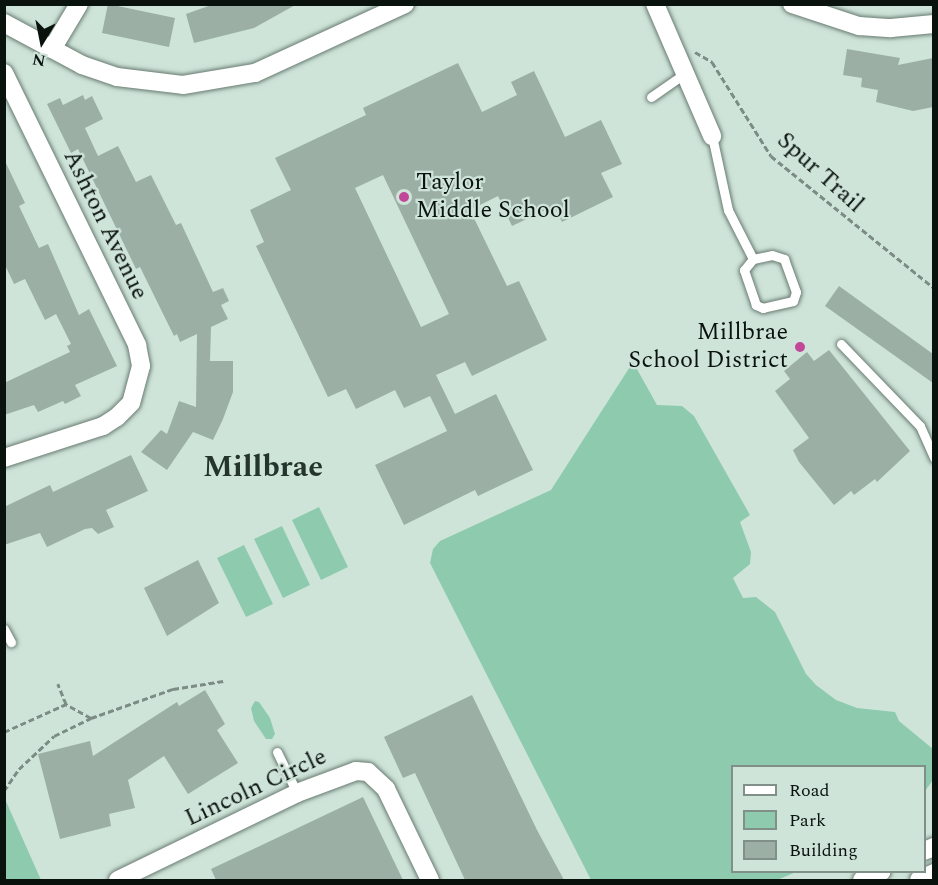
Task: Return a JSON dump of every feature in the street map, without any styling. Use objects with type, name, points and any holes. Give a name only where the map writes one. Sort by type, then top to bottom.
[{"type":"street","points":[[52,49],[78,4]]},
{"type":"street","points":[[4,23],[52,49],[117,77],[183,85],[218,82],[289,61],[405,4]]},
{"type":"street","points":[[655,4],[712,136]]},
{"type":"street","points":[[792,4],[859,26],[891,28],[933,24]]},
{"type":"street","name":"Ashton Avenue","points":[[4,73],[137,345],[141,366],[131,403],[103,426],[4,458]]},
{"type":"street","name":"Lincoln Circle","points":[[118,880],[297,793],[344,773],[368,772],[386,789],[430,880]]},
{"type":"street","points":[[862,880],[879,873]]},
{"type":"street","points":[[919,880],[933,873]]},
{"type":"lane","points":[[651,97],[684,74]]},
{"type":"lane","points":[[712,136],[728,210],[753,259]]},
{"type":"lane","points":[[772,255],[784,259],[796,288],[793,301],[763,308],[756,305],[744,274],[753,259],[772,255]]},
{"type":"lane","points":[[841,344],[920,426],[933,458]]},
{"type":"lane","points":[[4,629],[11,642]]},
{"type":"lane","points":[[277,752],[297,793]]},
{"type":"path","name":"Spur Trail","points":[[677,57],[695,52],[712,62],[771,156],[933,288]]},
{"type":"path","points":[[4,791],[19,769],[54,736],[91,718],[173,688],[223,681]]},
{"type":"path","points":[[58,684],[66,704],[91,718]]},
{"type":"path","points":[[4,732],[66,704]]},
{"type":"green space","points":[[633,362],[657,405],[682,406],[694,416],[750,515],[740,522],[751,552],[750,564],[733,578],[743,598],[756,597],[775,612],[806,674],[816,685],[836,700],[857,708],[895,712],[899,721],[933,749],[933,780],[926,790],[926,765],[731,765],[731,873],[794,873],[777,880],[591,880],[430,563],[433,549],[440,541],[551,490]]},
{"type":"green space","points":[[319,507],[348,567],[321,580],[292,520]]},
{"type":"green space","points":[[282,526],[310,585],[283,598],[254,539]]},
{"type":"green space","points":[[244,545],[273,604],[246,617],[217,558]]},
{"type":"green space","points":[[255,701],[259,702],[270,718],[275,734],[272,739],[266,739],[254,721],[251,708]]},
{"type":"green space","points":[[5,799],[41,880],[5,880]]},
{"type":"building","points":[[108,4],[175,18],[169,47],[102,33]]},
{"type":"building","points":[[214,4],[297,4],[254,28],[194,43],[186,14]]},
{"type":"building","points":[[847,49],[900,58],[898,65],[933,58],[933,107],[913,111],[876,102],[878,90],[861,87],[862,78],[843,75]]},
{"type":"building","points":[[458,63],[482,112],[517,95],[511,82],[534,71],[565,137],[601,120],[622,164],[601,173],[613,197],[562,222],[554,206],[512,226],[498,196],[470,210],[507,286],[519,281],[547,340],[472,376],[465,362],[436,375],[455,414],[496,394],[533,470],[478,496],[475,490],[404,525],[375,465],[447,431],[430,396],[404,408],[395,390],[356,409],[346,389],[328,397],[256,246],[264,242],[250,210],[291,190],[275,158],[366,115],[363,108]],"holes":[[[383,175],[449,314],[421,327],[355,188]]]},
{"type":"building","points":[[83,95],[85,100],[92,96],[103,119],[85,128],[98,156],[118,146],[136,182],[151,175],[176,225],[181,223],[213,292],[223,288],[229,301],[221,305],[228,319],[211,327],[210,361],[233,361],[233,392],[213,440],[193,432],[167,470],[141,452],[161,430],[167,434],[179,401],[196,407],[197,334],[180,342],[177,334],[174,336],[140,267],[136,269],[78,149],[71,153],[47,104],[60,98],[63,105]]},
{"type":"building","points":[[4,159],[25,203],[19,206],[39,248],[48,244],[79,315],[89,309],[117,366],[75,385],[81,396],[65,404],[63,401],[38,412],[34,405],[4,415],[4,383],[70,352],[67,346],[71,344],[56,314],[45,320],[25,279],[14,284],[4,263]]},
{"type":"building","points":[[839,286],[933,354],[933,383],[825,306]]},
{"type":"building","points":[[829,350],[910,451],[877,482],[875,479],[854,495],[851,491],[834,505],[799,462],[793,450],[809,438],[775,391],[790,379],[784,371],[807,352],[814,361]]},
{"type":"building","points":[[131,455],[148,491],[106,510],[114,527],[98,534],[92,528],[85,529],[47,547],[40,533],[4,545],[4,507],[50,485],[53,492]]},
{"type":"building","points":[[198,560],[219,603],[167,636],[144,588]]},
{"type":"building","points":[[205,690],[225,724],[217,730],[238,763],[188,794],[164,756],[128,780],[135,808],[109,814],[111,826],[60,839],[38,754],[90,741],[93,756],[177,702],[179,706]]},
{"type":"building","points":[[472,695],[537,830],[564,880],[465,880],[415,773],[403,778],[384,737]]},
{"type":"building","points":[[363,797],[403,880],[216,880],[211,869]]},
{"type":"place","name":"Taylor Middle School","points":[[404,197]]},
{"type":"place","name":"Millbrae School District","points":[[800,347]]},
{"type":"district","name":"Millbrae","points":[[263,467]]}]
